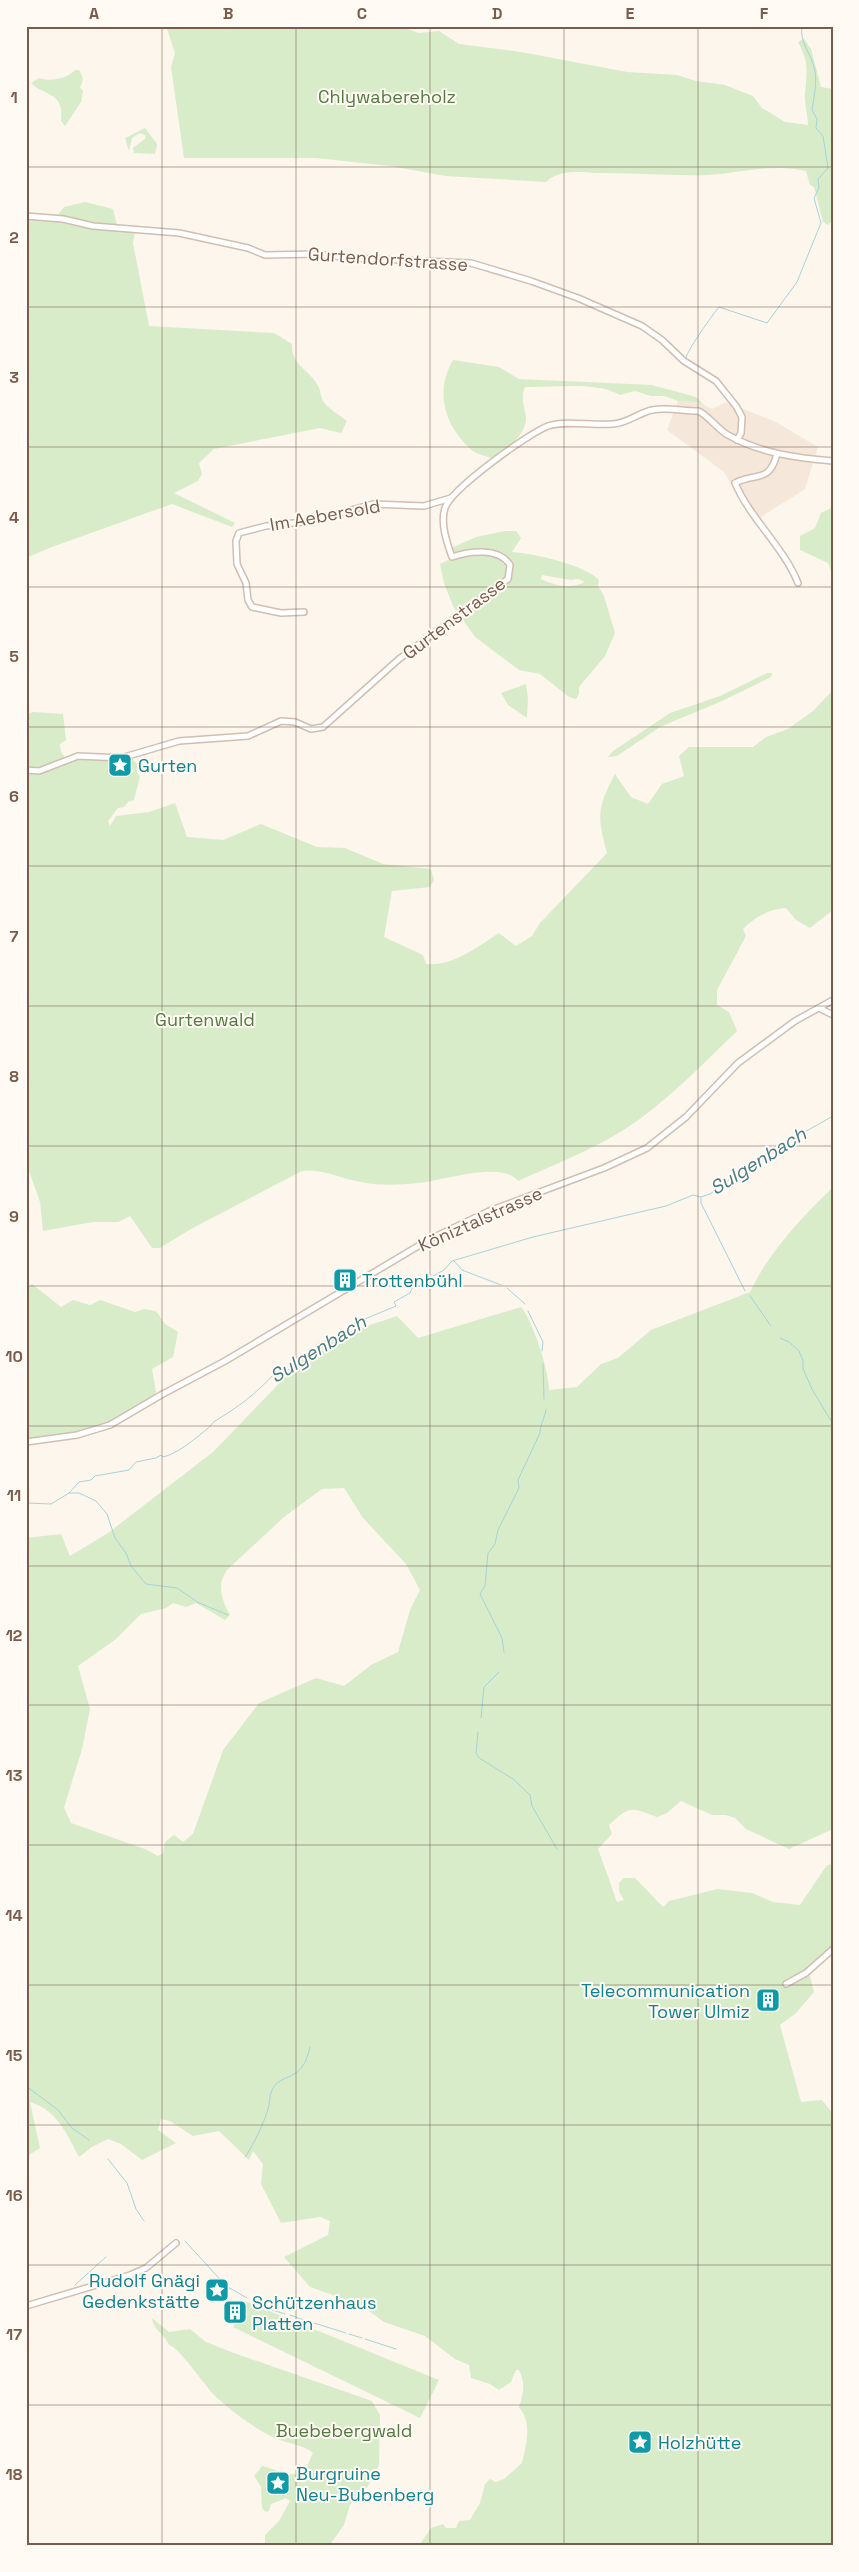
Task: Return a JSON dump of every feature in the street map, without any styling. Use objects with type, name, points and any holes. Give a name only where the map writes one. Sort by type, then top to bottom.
[{"type":"street","name":"Gurtendorfstrasse","points":[[26,216],[63,219],[93,226],[170,232],[248,248],[265,255],[316,254],[352,258],[471,263],[531,281],[578,298],[642,326],[662,340],[684,361],[716,381],[736,406],[742,417],[741,432],[736,440]]},
{"type":"street","name":"Gurtenstrasse","points":[[26,770],[39,771],[78,756],[121,758],[179,741],[248,736],[281,721],[295,722],[311,729],[323,727],[400,659],[508,579],[510,565],[500,556],[485,552],[452,557],[447,541],[443,514],[452,498],[476,474],[534,432],[552,425],[616,424],[660,409],[698,411],[704,414],[714,426],[755,449],[777,454],[833,461]]},
{"type":"street","points":[[777,454],[773,465],[766,475],[735,483],[752,511],[783,552],[798,583]]},
{"type":"street","name":"Im Aebersold","points":[[304,612],[281,613],[252,607],[248,600],[246,583],[237,564],[236,540],[239,533],[266,526],[312,521],[373,504],[424,506],[452,498]]},
{"type":"street","name":"Köniztalstrasse","points":[[26,1442],[77,1435],[110,1425],[225,1361],[430,1239],[489,1211],[604,1168],[642,1150],[686,1117],[738,1063],[795,1020],[833,1000]]},
{"type":"street","points":[[819,1008],[833,1015]]},
{"type":"street","points":[[786,1984],[806,1973],[833,1949]]},
{"type":"street","points":[[26,2306],[130,2275],[146,2268],[176,2242]]},
{"type":"shaded area","points":[[678,401],[697,402],[712,409],[726,402],[776,422],[818,447],[805,489],[753,522],[724,472],[667,430]]},
{"type":"green space","name":"Chlywabereholz","points":[[166,26],[398,26],[419,33],[439,31],[459,44],[521,52],[627,72],[677,75],[696,81],[725,85],[753,96],[762,108],[785,122],[808,125],[805,97],[806,67],[798,42],[804,39],[811,49],[821,87],[833,89],[833,220],[828,225],[823,222],[814,187],[810,185],[806,171],[793,169],[769,168],[708,175],[570,172],[557,175],[546,182],[445,176],[390,166],[316,158],[184,158],[171,67],[175,53]]},
{"type":"green space","points":[[75,70],[79,70],[81,75],[80,87],[83,91],[81,102],[65,126],[61,121],[60,104],[52,96],[31,83],[39,78],[48,80],[63,78]]},
{"type":"green space","points":[[145,128],[157,144],[155,154],[134,153],[133,148],[146,138],[145,135],[140,133],[132,138],[129,151],[125,138]]},
{"type":"green space","points":[[85,202],[113,209],[118,229],[135,232],[133,243],[149,326],[274,333],[292,344],[295,357],[315,380],[325,404],[347,421],[341,433],[320,428],[214,449],[199,463],[202,474],[198,481],[174,493],[235,523],[232,527],[172,504],[26,558],[26,220],[54,220],[64,207]]},
{"type":"green space","points":[[453,360],[499,367],[519,379],[652,385],[696,397],[705,406],[697,402],[678,401],[664,396],[651,396],[635,391],[620,395],[599,388],[574,386],[525,387],[523,399],[526,418],[523,430],[510,446],[495,459],[473,451],[455,432],[449,421],[445,409],[444,384]]},
{"type":"green space","points":[[833,507],[833,576],[828,563],[800,550],[800,536],[815,528],[821,513]]},
{"type":"green space","points":[[505,531],[516,531],[521,538],[512,552],[545,557],[571,565],[582,569],[599,580],[598,586],[604,596],[615,633],[605,656],[579,687],[579,694],[576,699],[569,697],[540,674],[519,670],[475,637],[453,606],[444,583],[440,564],[452,558],[449,549],[476,537]],"holes":[[[542,575],[571,580],[578,579],[585,582],[563,586],[541,579]]]},
{"type":"green space","points":[[767,673],[772,673],[771,677],[722,701],[660,727],[617,756],[608,757],[613,751],[670,713],[720,696]]},
{"type":"green space","points":[[526,684],[528,698],[527,718],[508,705],[501,693]]},
{"type":"green space","name":"Gurtenwald","points":[[833,690],[833,910],[810,928],[796,920],[786,908],[763,914],[743,929],[746,936],[717,990],[717,1005],[729,1012],[737,1031],[676,1089],[637,1121],[595,1146],[518,1181],[510,1175],[499,1172],[485,1172],[418,1183],[382,1185],[354,1181],[317,1171],[302,1171],[191,1229],[160,1248],[152,1248],[130,1216],[118,1222],[93,1222],[43,1231],[40,1202],[26,1162],[26,771],[80,757],[111,760],[129,775],[134,771],[128,765],[118,760],[131,757],[138,765],[137,772],[140,777],[134,800],[128,802],[124,807],[118,808],[108,821],[110,826],[116,816],[149,812],[175,803],[187,837],[223,840],[261,824],[317,847],[345,848],[383,864],[431,869],[434,880],[430,887],[392,891],[384,937],[423,955],[426,964],[436,964],[464,955],[499,933],[516,946],[532,936],[540,923],[607,853],[600,821],[600,812],[605,795],[615,774],[631,797],[648,804],[662,784],[684,776],[679,756],[689,747],[753,747],[766,737],[788,729],[813,711]]},
{"type":"green space","points":[[33,712],[63,714],[66,740],[60,744],[61,752],[66,759],[38,769],[26,768],[26,714]]},
{"type":"green space","points":[[833,1187],[833,1829],[789,1849],[746,1829],[735,1818],[726,1815],[712,1815],[681,1801],[667,1813],[657,1817],[636,1810],[627,1811],[609,1825],[612,1834],[598,1849],[617,1902],[624,1900],[619,1891],[619,1883],[624,1878],[635,1878],[663,1907],[669,1901],[717,1889],[752,1893],[773,1902],[800,1905],[827,1865],[833,1864],[833,1946],[809,1972],[814,1992],[795,2014],[780,2025],[801,2102],[822,2100],[833,2114],[833,2546],[419,2546],[431,2528],[443,2524],[446,2528],[456,2528],[459,2521],[470,2520],[480,2503],[485,2484],[490,2479],[496,2482],[504,2479],[522,2463],[527,2427],[526,2420],[519,2407],[523,2393],[523,2384],[519,2370],[516,2370],[511,2382],[499,2390],[490,2384],[471,2378],[469,2365],[455,2359],[425,2336],[384,2322],[361,2305],[310,2287],[284,2257],[328,2235],[330,2221],[320,2217],[281,2223],[261,2184],[263,2164],[253,2151],[249,2160],[219,2131],[193,2136],[170,2121],[161,2119],[158,2130],[176,2143],[142,2160],[121,2144],[108,2139],[92,2147],[79,2157],[54,2117],[30,2102],[40,2148],[26,2157],[26,1538],[61,1534],[70,1556],[108,1533],[213,1452],[319,1342],[397,1316],[418,1338],[521,1307],[526,1314],[539,1347],[549,1390],[577,1387],[601,1364],[618,1358],[651,1330],[750,1292],[776,1249]],"holes":[[[344,1488],[363,1518],[406,1564],[420,1590],[410,1610],[398,1652],[371,1665],[344,1686],[316,1678],[259,1703],[223,1750],[193,1834],[183,1842],[174,1835],[165,1842],[163,1853],[158,1856],[145,1849],[71,1823],[64,1808],[82,1749],[90,1709],[78,1666],[116,1639],[141,1614],[166,1608],[173,1603],[186,1607],[196,1603],[225,1620],[230,1615],[221,1592],[221,1587],[227,1570],[284,1517],[322,1489]]]},
{"type":"green space","points":[[32,1284],[61,1307],[73,1300],[90,1305],[100,1300],[135,1312],[144,1309],[156,1311],[165,1324],[178,1332],[173,1357],[152,1369],[156,1392],[144,1405],[130,1415],[97,1429],[26,1442],[26,1287]]},
{"type":"green space","points":[[245,2301],[439,2380],[420,2418],[233,2327]]},
{"type":"green space","name":"Buebebergwald","points":[[152,2318],[169,2332],[190,2329],[206,2342],[231,2352],[372,2401],[380,2415],[379,2465],[368,2486],[350,2505],[344,2525],[329,2546],[265,2546],[265,2535],[279,2521],[290,2501],[286,2498],[271,2504],[269,2511],[266,2512],[262,2508],[261,2487],[254,2476],[262,2466],[283,2473],[299,2473],[307,2467],[313,2453],[305,2448],[267,2434],[251,2425],[229,2408],[215,2396],[179,2352],[169,2345],[155,2326]]},
{"type":"waterway","points":[[686,358],[695,341],[719,307],[767,323],[797,282],[821,223],[814,198],[819,188],[818,179],[828,168],[823,136],[816,128],[817,119],[812,110],[815,71],[802,38],[802,26]]},
{"type":"waterway","name":"Sulgenbach","points":[[26,1503],[51,1504],[69,1493],[79,1482],[91,1480],[95,1476],[129,1470],[136,1462],[174,1453],[246,1400],[275,1373],[282,1372],[285,1368],[288,1370],[296,1365],[298,1360],[332,1337],[340,1336],[353,1324],[396,1306],[394,1302],[410,1293],[412,1288],[425,1285],[428,1279],[444,1270],[452,1261],[533,1237],[666,1206],[693,1195],[701,1197],[710,1194],[757,1159],[833,1116]]},
{"type":"waterway","points":[[701,1197],[701,1203],[745,1291]]},
{"type":"waterway","points":[[454,1261],[462,1270],[501,1285]]},
{"type":"waterway","points":[[507,1288],[525,1304]]},
{"type":"waterway","points":[[750,1296],[771,1326]]},
{"type":"waterway","points":[[528,1311],[543,1342],[542,1351]]},
{"type":"waterway","points":[[780,1338],[789,1342],[799,1351],[803,1361],[803,1369],[813,1391],[833,1424]]},
{"type":"waterway","points":[[543,1364],[544,1399]]},
{"type":"waterway","points":[[504,1652],[502,1638],[480,1594],[485,1586],[488,1553],[495,1544],[498,1530],[519,1488],[518,1480],[540,1433],[546,1409]]},
{"type":"waterway","points":[[69,1493],[79,1493],[96,1501],[107,1514],[115,1538],[126,1553],[131,1566],[146,1584],[177,1588],[196,1601]]},
{"type":"waterway","points":[[197,1602],[228,1615]]},
{"type":"waterway","points":[[481,1718],[484,1687],[499,1672]]},
{"type":"waterway","points":[[478,1732],[476,1753],[479,1758],[513,1779],[530,1795],[532,1806],[557,1849]]},
{"type":"waterway","points":[[245,2157],[255,2141],[264,2120],[272,2090],[276,2084],[291,2076],[302,2067],[310,2047]]},
{"type":"waterway","points":[[26,2086],[58,2110],[72,2128],[89,2140]]},
{"type":"waterway","points":[[108,2159],[127,2183],[136,2209],[144,2221]]},
{"type":"waterway","points":[[185,2241],[226,2286],[247,2298]]},
{"type":"waterway","points":[[75,2285],[106,2257]]},
{"type":"waterway","points":[[263,2307],[285,2314]]},
{"type":"waterway","points":[[290,2315],[304,2320]]},
{"type":"waterway","points":[[314,2323],[346,2333]]},
{"type":"waterway","points":[[349,2334],[362,2338]]},
{"type":"waterway","points":[[365,2339],[396,2349]]},
{"type":"place","name":"Gurten","points":[[120,765]]},
{"type":"place","name":"Trottenbühl","points":[[345,1280]]},
{"type":"place","name":"Telecommunication Tower Ulmiz","points":[[768,2000]]},
{"type":"place","name":"Rudolf Gnägi Gedenkstätte","points":[[217,2290]]},
{"type":"place","name":"Schützenhaus Platten","points":[[235,2312]]},
{"type":"place","name":"Holzhütte","points":[[640,2442]]},
{"type":"place","name":"Burgruine Neu-Bubenberg","points":[[278,2483]]}]
